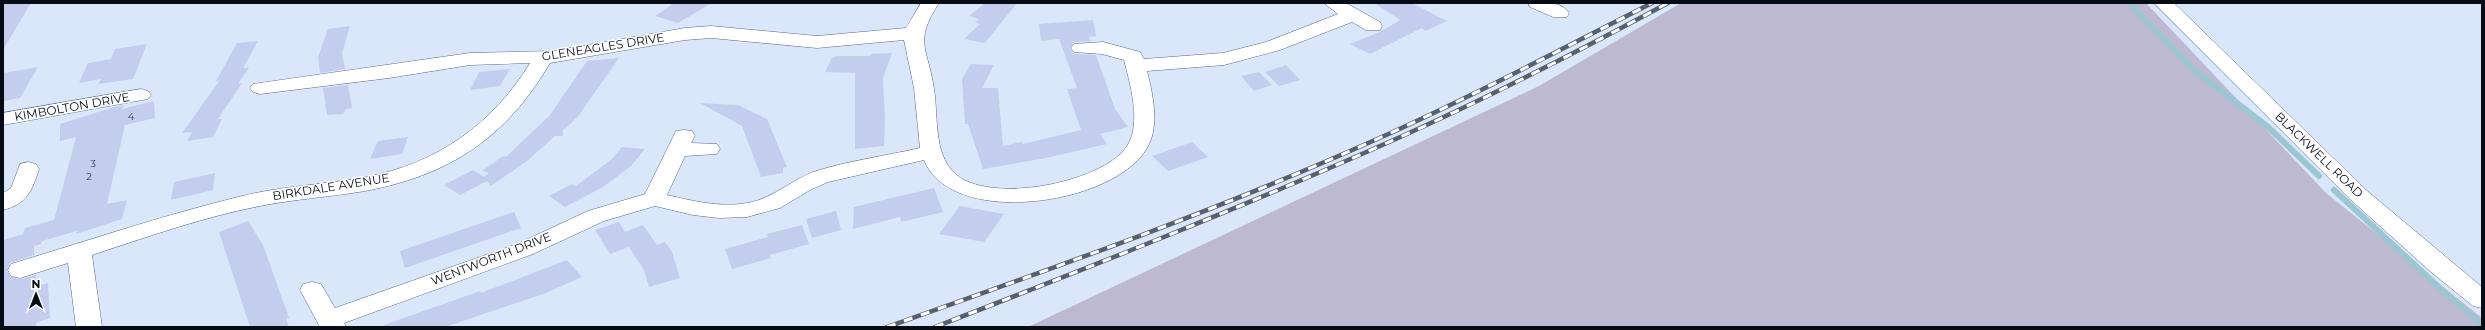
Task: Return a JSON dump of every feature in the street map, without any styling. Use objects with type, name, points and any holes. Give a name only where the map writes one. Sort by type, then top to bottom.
[{"type":"street","points":[[930,3],[919,19],[912,44],[924,84],[930,152],[942,175],[960,188],[992,195],[1030,196],[1080,185],[1122,165],[1137,148],[1143,131],[1142,101],[1135,61]]},
{"type":"street","points":[[1333,3],[1373,26]]},
{"type":"street","points":[[1537,3],[1560,13]]},
{"type":"street","name":"BLACKWELL ROAD","points":[[2163,3],[2346,183],[2456,280],[2482,300]]},
{"type":"street","points":[[1081,48],[1103,48],[1135,61],[1224,59],[1273,46],[1352,15]]},
{"type":"street","name":"GLENEAGLES DRIVE","points":[[268,81],[389,72],[470,59],[543,58],[685,34],[711,32],[817,42],[914,33]]},
{"type":"street","name":"BIRKDALE AVENUE","points":[[20,270],[186,216],[268,196],[360,184],[406,174],[441,160],[478,137],[494,124],[522,93],[543,58]]},
{"type":"street","name":"KIMBOLTON DRIVE","points":[[3,119],[141,95]]},
{"type":"street","points":[[654,199],[681,143],[709,149]]},
{"type":"street","name":"WENTWORTH DRIVE","points":[[312,290],[331,323],[525,249],[596,216],[654,199],[693,208],[747,210],[772,203],[802,185],[821,177],[930,152]]},
{"type":"street","points":[[3,203],[21,192],[28,169]]},
{"type":"street","points":[[79,251],[89,327]]},
{"type":"shaded area","points":[[1681,3],[2146,3],[2326,193],[2482,318],[2482,327],[1028,327],[1539,86]]},
{"type":"building","points":[[3,3],[31,3],[3,50]]},
{"type":"building","points":[[674,3],[712,3],[678,23],[655,16]]},
{"type":"building","points":[[985,3],[1017,3],[985,43],[964,39],[980,24],[975,22],[979,19],[969,16]]},
{"type":"building","points":[[1374,3],[1412,3],[1447,21],[1425,31],[1422,28],[1370,54],[1350,44],[1380,32],[1400,20]]},
{"type":"building","points":[[1093,20],[1096,36],[1089,37],[1091,41],[1074,42],[1070,48],[1074,54],[1096,55],[1115,109],[1128,127],[1100,134],[1107,144],[1046,158],[983,169],[968,124],[965,124],[962,79],[971,64],[994,65],[982,88],[998,88],[1003,146],[1022,142],[1023,144],[1081,130],[1067,89],[1077,88],[1059,39],[1041,41],[1039,24]]},
{"type":"building","points":[[350,26],[342,53],[345,69],[320,73],[318,57],[328,29]]},
{"type":"building","points":[[258,41],[243,68],[249,68],[238,84],[242,83],[218,119],[222,119],[213,137],[187,141],[192,132],[182,133],[220,80],[216,81],[237,43]]},
{"type":"building","points":[[147,44],[133,79],[98,84],[101,79],[79,83],[88,63],[111,59],[115,49]]},
{"type":"building","points":[[892,53],[883,78],[885,121],[884,146],[855,149],[855,73],[825,72],[832,58],[837,56],[870,56],[871,54]]},
{"type":"building","points":[[619,58],[579,115],[566,128],[563,129],[563,136],[555,136],[527,161],[491,186],[487,181],[460,195],[444,185],[473,170],[484,177],[489,173],[482,171],[503,156],[506,157],[550,115],[587,61]]},
{"type":"building","points":[[1286,65],[1300,80],[1279,86],[1265,72]]},
{"type":"building","points":[[38,67],[20,98],[3,101],[3,73]]},
{"type":"building","points":[[510,69],[500,86],[470,90],[479,72]]},
{"type":"building","points":[[1259,72],[1272,85],[1254,91],[1241,76]]},
{"type":"building","points":[[348,85],[352,108],[346,109],[343,114],[327,115],[323,88]]},
{"type":"building","points":[[154,101],[155,118],[125,125],[107,204],[127,200],[122,219],[76,234],[77,231],[42,241],[41,244],[34,246],[34,255],[10,263],[7,271],[11,277],[20,279],[36,275],[37,286],[48,283],[50,318],[36,323],[36,327],[3,327],[3,240],[23,234],[25,228],[54,220],[76,137],[60,141],[60,124],[114,107],[124,105],[122,109]]},
{"type":"building","points":[[700,103],[738,105],[767,119],[787,167],[783,168],[783,173],[761,177],[742,126]]},
{"type":"building","points":[[408,137],[402,154],[370,159],[378,141]]},
{"type":"building","points":[[1192,142],[1208,157],[1168,171],[1152,156]]},
{"type":"building","points":[[622,147],[645,149],[631,166],[603,187],[565,207],[549,196],[572,184],[576,186],[612,159]]},
{"type":"building","points":[[215,173],[213,190],[171,200],[174,182]]},
{"type":"building","points":[[934,188],[943,212],[901,222],[900,217],[853,229],[854,207]]},
{"type":"building","points":[[960,206],[1004,214],[984,242],[939,234]]},
{"type":"building","points":[[836,211],[841,230],[812,238],[806,219]]},
{"type":"building","points":[[514,212],[521,228],[405,268],[400,251]]},
{"type":"building","points":[[248,221],[263,245],[289,318],[286,319],[289,327],[250,327],[219,232]]},
{"type":"building","points":[[619,222],[625,232],[643,225],[657,245],[665,242],[672,252],[680,278],[649,287],[644,270],[629,247],[610,254],[595,230]]},
{"type":"building","points":[[802,225],[809,244],[770,255],[771,258],[732,269],[725,249],[768,237],[767,234]]},
{"type":"building","points":[[567,260],[582,277],[546,293],[445,327],[384,327],[384,325],[480,291],[481,293]]},
{"type":"waterway","points":[[2129,3],[2194,70],[2268,127],[2319,176]]},
{"type":"waterway","points":[[2334,190],[2445,293],[2482,324]]},
{"type":"railway","points":[[887,327],[1133,238],[1315,166],[1445,107],[1652,3]]},
{"type":"railway","points":[[935,327],[1226,212],[1398,138],[1534,73],[1668,3]]}]
